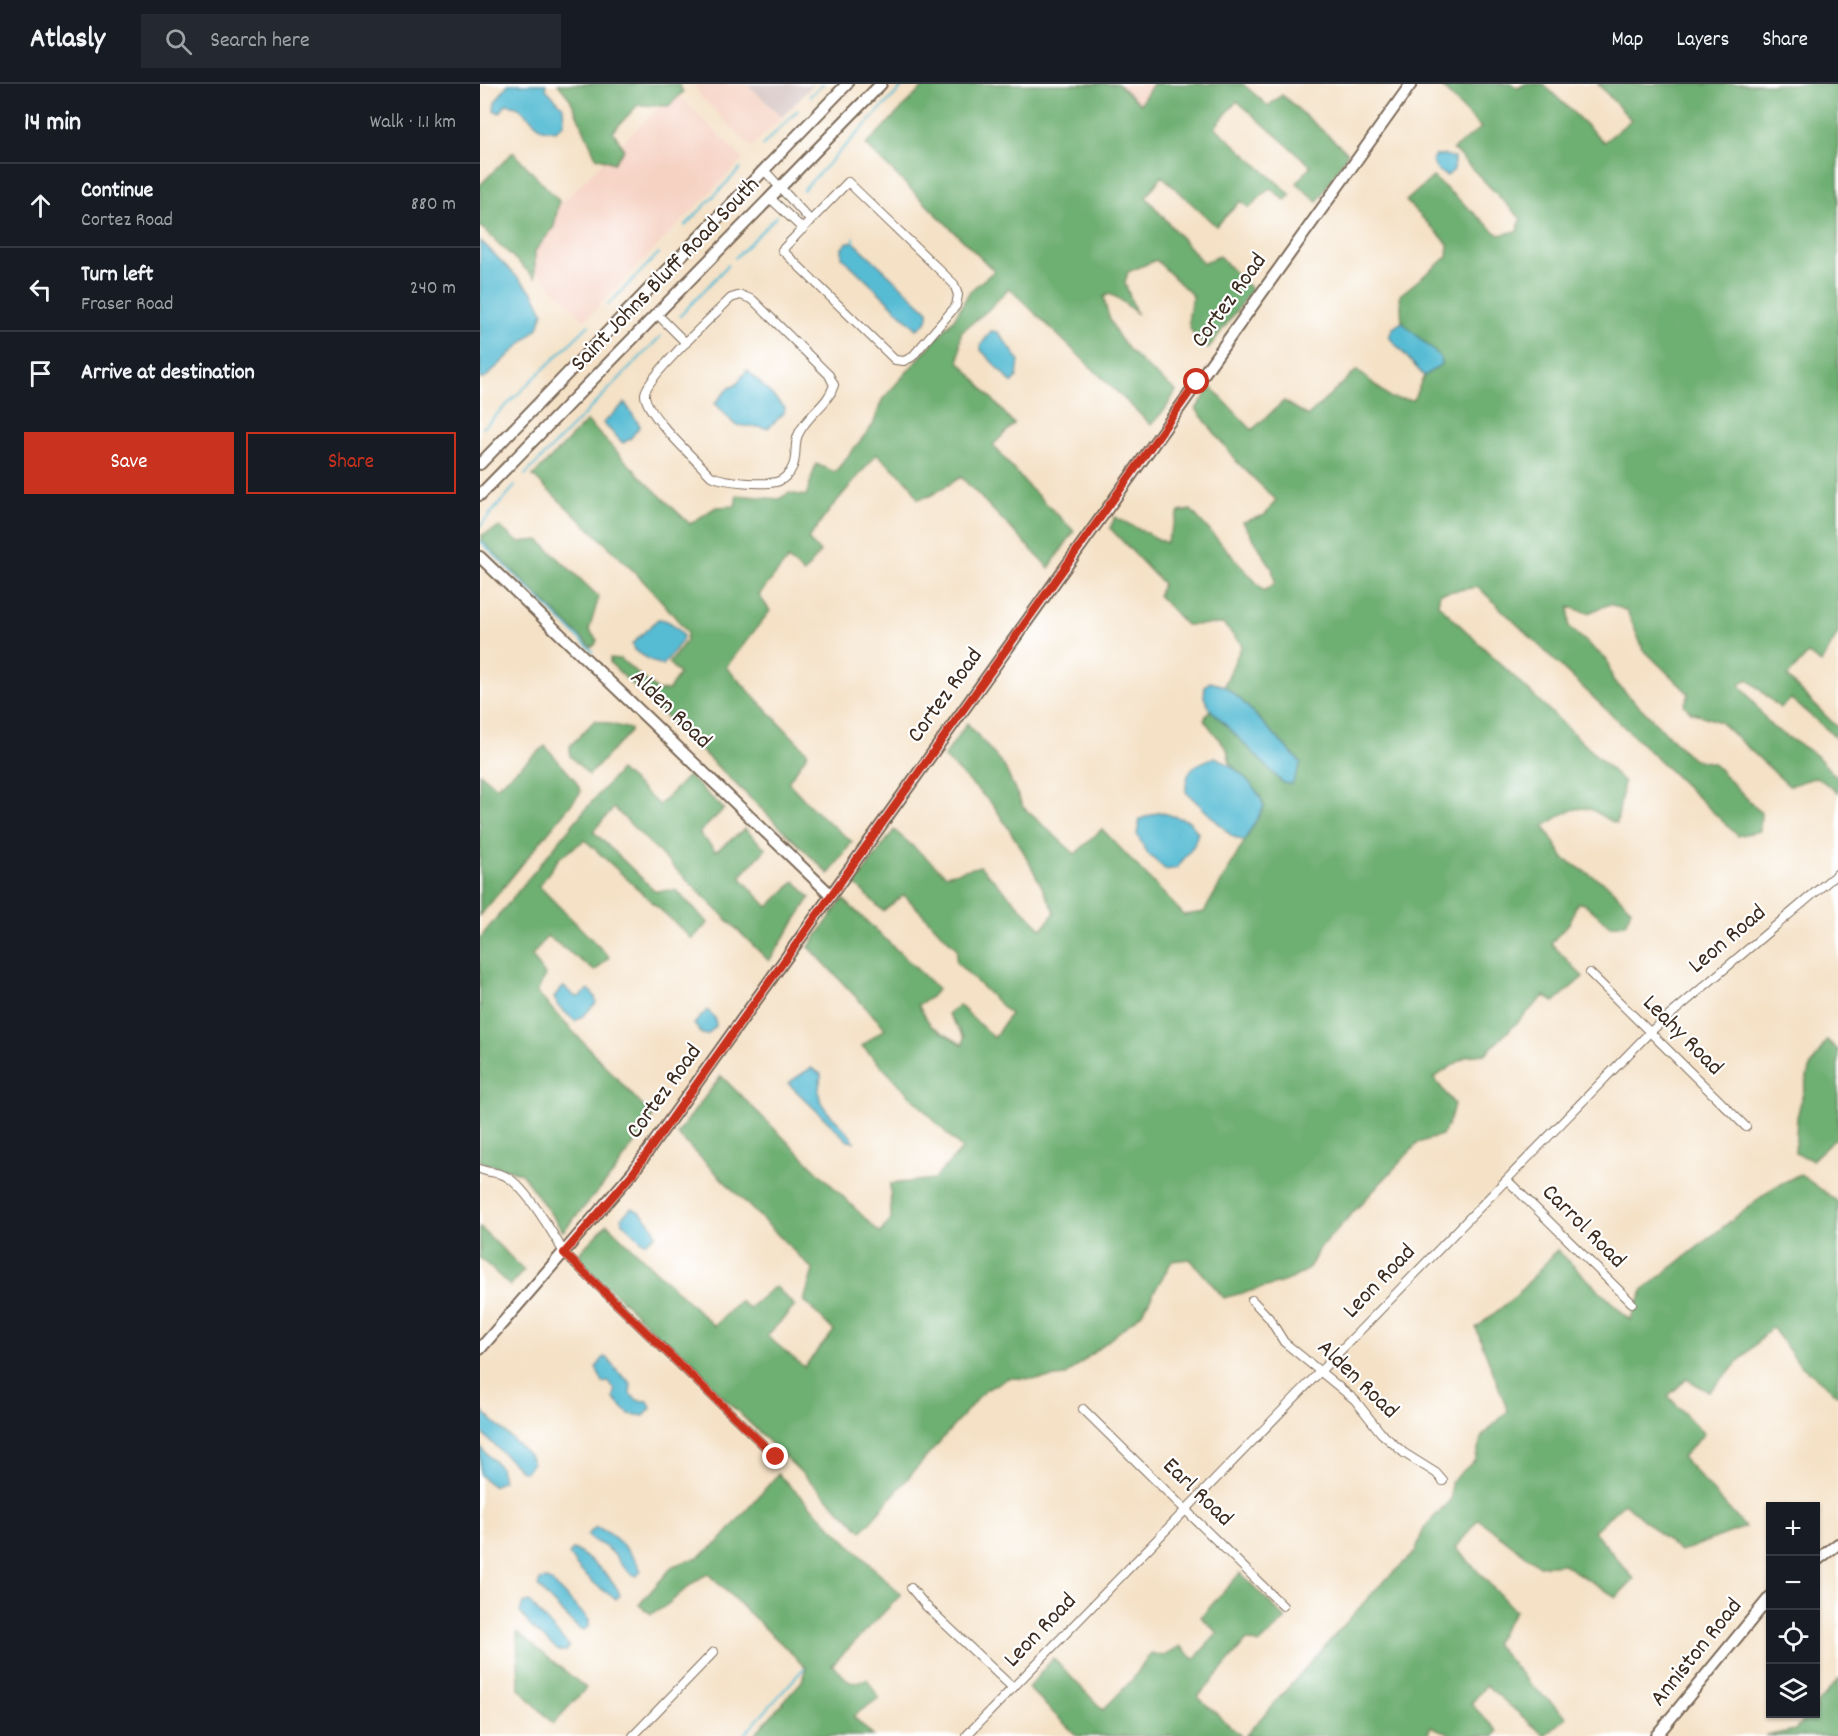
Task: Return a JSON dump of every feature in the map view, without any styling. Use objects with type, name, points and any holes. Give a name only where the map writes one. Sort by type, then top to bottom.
[{"type":"street","name":"Saint Johns Bluff Road South","points":[[480,464],[848,84]]},
{"type":"street","name":"Saint Johns Bluff Road South","points":[[480,495],[881,84]]},
{"type":"street","name":"Cortez Road","points":[[480,1349],[633,1173],[1411,84]]},
{"type":"street","points":[[764,170],[811,221]]},
{"type":"street","points":[[848,182],[954,284],[958,294],[956,306],[912,357],[904,361],[895,360],[782,250],[803,229],[848,182]]},
{"type":"street","points":[[770,198],[803,229]]},
{"type":"street","points":[[741,295],[753,300],[829,375],[834,385],[831,394],[797,435],[795,462],[792,470],[781,480],[769,483],[719,479],[711,476],[671,436],[647,403],[645,394],[648,384],[686,343],[731,298],[741,295]]},
{"type":"street","points":[[657,314],[686,343]]},
{"type":"street","name":"Alden Road","points":[[480,557],[831,895]]},
{"type":"street","name":"Leon Road","points":[[966,1736],[1650,1032],[1838,873]]},
{"type":"street","name":"Leahy Road","points":[[1590,973],[1746,1127]]},
{"type":"street","points":[[480,1169],[507,1176],[551,1228],[564,1253],[776,1457]]},
{"type":"street","name":"Carrol Road","points":[[1507,1180],[1632,1303]]},
{"type":"street","name":"Alden Road","points":[[1252,1300],[1269,1318],[1284,1342],[1355,1400],[1381,1433],[1404,1453],[1436,1473],[1443,1481]]},
{"type":"street","name":"Earl Road","points":[[1083,1409],[1283,1606]]},
{"type":"street","points":[[1820,1557],[1838,1544]]},
{"type":"street","points":[[911,1588],[926,1606],[1013,1688]]},
{"type":"street","name":"Anniston Road","points":[[1656,1736],[1766,1602]]},
{"type":"street","points":[[633,1736],[714,1652]]},
{"type":"shaded area","points":[[693,84],[747,84],[782,117],[751,147],[701,97]]},
{"type":"shaded area","points":[[747,84],[814,84],[782,117]]},
{"type":"shaded area","points":[[1118,84],[1153,84],[1140,104]]},
{"type":"shaded area","points":[[675,91],[743,159],[585,320],[514,250]]},
{"type":"green space","points":[[558,84],[679,84],[683,92],[669,106],[638,105],[613,131],[624,150],[614,163],[596,157],[570,99]]},
{"type":"green space","points":[[926,84],[1118,84],[1140,104],[1153,84],[1243,84],[1268,106],[1282,95],[1348,153],[1317,202],[1297,183],[1311,166],[1237,101],[1215,127],[1291,195],[1285,200],[1270,188],[1249,208],[1241,201],[1216,226],[1162,176],[1146,197],[1203,263],[1219,256],[1252,290],[1208,349],[1191,331],[1189,325],[1193,296],[1156,260],[1128,272],[1125,283],[1136,313],[1118,298],[1109,294],[1104,297],[1113,327],[1121,340],[1140,361],[1176,391],[1166,408],[1151,425],[1009,288],[987,311],[961,332],[959,361],[1014,424],[993,445],[1027,485],[1074,531],[1049,568],[961,477],[930,496],[918,499],[910,484],[877,454],[808,539],[820,552],[804,573],[788,559],[759,595],[770,611],[726,667],[808,753],[788,782],[814,810],[852,842],[829,874],[610,663],[610,658],[621,659],[658,691],[669,690],[679,674],[669,663],[686,641],[687,632],[633,570],[533,476],[587,421],[690,524],[716,507],[735,506],[737,495],[779,499],[789,493],[806,496],[816,464],[835,472],[873,425],[882,400],[954,319],[970,291],[994,271],[866,145]]},
{"type":"green space","points":[[1439,84],[1512,84],[1518,88],[1525,84],[1543,84],[1604,142],[1631,120],[1598,84],[1838,84],[1838,633],[1821,663],[1808,654],[1787,677],[1838,728],[1838,739],[1791,699],[1780,708],[1748,679],[1740,685],[1772,727],[1816,755],[1838,779],[1838,793],[1817,777],[1789,786],[1720,722],[1691,712],[1684,705],[1689,694],[1643,649],[1627,611],[1610,604],[1588,613],[1569,607],[1569,627],[1607,660],[1613,680],[1692,759],[1713,763],[1761,813],[1760,831],[1738,836],[1478,587],[1440,593],[1438,604],[1624,782],[1617,823],[1583,808],[1569,811],[1544,826],[1564,859],[1608,885],[1631,909],[1626,924],[1610,926],[1585,904],[1577,903],[1570,922],[1551,943],[1583,977],[1554,1002],[1544,996],[1485,1054],[1467,1056],[1434,1078],[1454,1104],[1450,1120],[1442,1135],[1418,1143],[1318,1250],[1310,1265],[1302,1273],[1282,1282],[1224,1298],[1190,1259],[1172,1261],[1142,1313],[1065,1376],[1039,1379],[1008,1378],[984,1391],[862,1531],[579,1259],[581,1251],[607,1224],[714,1326],[739,1301],[749,1308],[775,1286],[795,1306],[767,1336],[804,1367],[834,1331],[804,1301],[813,1270],[677,1134],[721,1076],[880,1233],[891,1219],[890,1184],[934,1179],[962,1149],[862,1046],[885,1028],[809,947],[843,899],[938,989],[930,998],[918,1005],[931,1026],[963,1045],[964,1037],[948,1014],[959,1005],[994,1038],[1010,1014],[956,962],[957,949],[904,895],[883,911],[855,884],[894,830],[946,875],[980,866],[1042,929],[1055,912],[1023,851],[994,806],[944,757],[967,723],[1004,766],[1023,807],[1075,854],[1102,829],[1184,915],[1204,912],[1264,807],[1260,796],[1230,763],[1227,749],[1204,720],[1210,709],[1283,783],[1301,763],[1240,699],[1224,686],[1242,645],[1223,624],[1186,625],[1158,595],[1163,584],[1110,528],[1115,517],[1166,543],[1179,512],[1191,510],[1264,591],[1275,583],[1272,568],[1243,522],[1265,515],[1276,500],[1237,462],[1196,409],[1211,387],[1252,430],[1284,401],[1308,416],[1357,370],[1391,398],[1413,400],[1424,376],[1441,364],[1440,357],[1402,322],[1400,295],[1447,257],[1448,244],[1406,201],[1433,177],[1499,235],[1517,231],[1521,219],[1453,149],[1481,128]]},
{"type":"green space","points":[[513,152],[559,201],[554,227],[535,251],[535,278],[480,226],[480,185]]},
{"type":"green space","points":[[500,527],[518,542],[539,540],[599,597],[589,630],[597,640],[595,645],[591,647],[482,541],[482,535]]},
{"type":"green space","points":[[595,720],[630,729],[630,732],[589,775],[570,756],[570,746]]},
{"type":"green space","points":[[545,746],[575,780],[581,792],[480,916],[480,773],[496,787]]},
{"type":"green space","points":[[620,770],[659,805],[688,776],[724,809],[699,833],[716,851],[745,829],[766,849],[740,877],[768,907],[795,881],[810,898],[769,961],[614,808],[593,831],[655,891],[676,890],[708,923],[692,939],[585,840],[559,858],[539,886],[609,957],[595,971],[547,936],[532,956],[545,975],[537,993],[653,1117],[613,1174],[563,1231],[521,1173],[480,1160],[480,938]]},
{"type":"green space","points":[[1827,1040],[1838,1050],[1838,1136],[1812,1160],[1795,1153],[1797,1117],[1809,1069]]},
{"type":"green space","points":[[1800,1174],[1838,1202],[1838,1395],[1800,1365],[1772,1327],[1709,1392],[1687,1379],[1668,1396],[1704,1434],[1682,1457],[1745,1527],[1680,1552],[1624,1503],[1594,1531],[1634,1579],[1616,1597],[1563,1564],[1539,1566],[1478,1519],[1456,1548],[1515,1611],[1494,1643],[1528,1682],[1567,1717],[1545,1736],[1486,1685],[1471,1704],[1498,1731],[1495,1736],[1453,1736],[1431,1726],[1427,1736],[1245,1736],[1376,1589],[1415,1552],[1424,1528],[1451,1499],[1451,1482],[1475,1460],[1482,1436],[1508,1411],[1476,1328],[1517,1295],[1557,1250],[1630,1320],[1644,1289],[1773,1188]]},
{"type":"green space","points":[[480,1227],[524,1270],[510,1286],[480,1258]]},
{"type":"green space","points":[[778,1474],[901,1595],[832,1665],[851,1683],[867,1679],[879,1698],[853,1716],[873,1736],[753,1736],[802,1681],[806,1667],[708,1574],[693,1583],[667,1605],[651,1614],[639,1605],[673,1566],[698,1557],[718,1543]]},
{"type":"green space","points":[[1240,1573],[1286,1619],[1259,1644],[1247,1640],[1198,1697],[1241,1736],[1077,1736],[1028,1688],[1053,1658],[1103,1710],[1132,1680],[1151,1653],[1164,1656],[1180,1646],[1194,1659],[1218,1633],[1201,1617]]},
{"type":"green space","points":[[517,1632],[586,1688],[553,1724],[519,1688]]},
{"type":"green space","points":[[1838,1680],[1838,1736],[1765,1736],[1795,1730],[1806,1718],[1820,1718],[1820,1700]]},
{"type":"water","points":[[508,84],[546,84],[546,89],[563,107],[564,123],[556,131],[542,129],[517,106],[506,104],[500,113],[494,110],[495,102]]},
{"type":"water","points":[[1444,155],[1454,158],[1454,170],[1447,176],[1438,171],[1432,162],[1434,156]]},
{"type":"water","points":[[480,240],[534,294],[543,312],[538,328],[484,379],[480,379]]},
{"type":"water","points":[[848,242],[854,242],[928,311],[924,324],[917,329],[842,257],[842,248]]},
{"type":"water","points":[[1402,322],[1440,357],[1441,364],[1424,376],[1389,337],[1393,328]]},
{"type":"water","points":[[991,331],[998,332],[1019,360],[1017,377],[1012,383],[981,350],[981,345]]},
{"type":"water","points":[[747,370],[785,408],[784,413],[768,428],[735,425],[715,403],[729,388],[736,385]]},
{"type":"water","points":[[625,403],[640,426],[630,439],[623,443],[603,423]]},
{"type":"water","points":[[658,619],[672,624],[683,635],[682,641],[663,665],[634,650],[632,644]]},
{"type":"water","points":[[1210,682],[1224,686],[1240,699],[1301,763],[1292,784],[1283,783],[1210,709],[1204,697],[1205,686]]},
{"type":"water","points":[[1215,757],[1230,766],[1251,784],[1264,807],[1244,841],[1232,836],[1186,792],[1187,778],[1192,768]]},
{"type":"water","points":[[1160,812],[1189,821],[1198,833],[1194,845],[1177,868],[1166,870],[1147,853],[1137,834],[1140,819]]},
{"type":"water","points":[[564,987],[574,996],[579,997],[589,989],[596,1003],[575,1021],[558,1006],[554,998]]},
{"type":"water","points":[[707,1010],[715,1018],[716,1026],[707,1035],[702,1034],[694,1024]]},
{"type":"water","points":[[811,1068],[821,1074],[819,1094],[825,1108],[854,1142],[848,1141],[788,1083]]},
{"type":"water","points":[[631,1208],[643,1215],[656,1234],[646,1242],[643,1242],[623,1223],[622,1217]]},
{"type":"water","points":[[604,1357],[631,1383],[630,1394],[637,1400],[648,1401],[651,1408],[644,1416],[629,1414],[614,1399],[615,1390],[609,1382],[603,1383],[596,1368]]},
{"type":"water","points":[[480,1409],[529,1455],[533,1463],[525,1472],[521,1471],[480,1431]]},
{"type":"water","points":[[480,1447],[500,1467],[503,1481],[492,1486],[480,1475]]},
{"type":"water","points":[[596,1527],[610,1534],[628,1551],[641,1571],[637,1576],[627,1570],[609,1549],[587,1535]]},
{"type":"water","points":[[574,1549],[607,1575],[620,1595],[616,1599],[583,1574],[569,1554]]},
{"type":"water","points":[[546,1579],[552,1582],[589,1620],[589,1626],[584,1630],[578,1628],[549,1599],[538,1586],[540,1580]]},
{"type":"water","points":[[529,1602],[569,1646],[566,1651],[559,1651],[531,1627],[520,1612],[523,1603]]},
{"type":"waterway","points":[[810,96],[823,84]]},
{"type":"waterway","points":[[803,190],[905,84]]},
{"type":"waterway","points":[[763,145],[798,110]]},
{"type":"waterway","points":[[685,226],[740,169]]},
{"type":"waterway","points":[[735,258],[777,216]]},
{"type":"waterway","points":[[608,305],[659,253]]},
{"type":"waterway","points":[[680,316],[728,265]]},
{"type":"waterway","points":[[483,428],[589,325]]},
{"type":"waterway","points":[[525,475],[661,336]]},
{"type":"waterway","points":[[480,526],[515,486]]},
{"type":"waterway","points":[[480,541],[593,652]]},
{"type":"waterway","points":[[743,1736],[804,1668]]},
{"type":"route","points":[[776,1457],[564,1253],[633,1173],[1197,382]]}]
